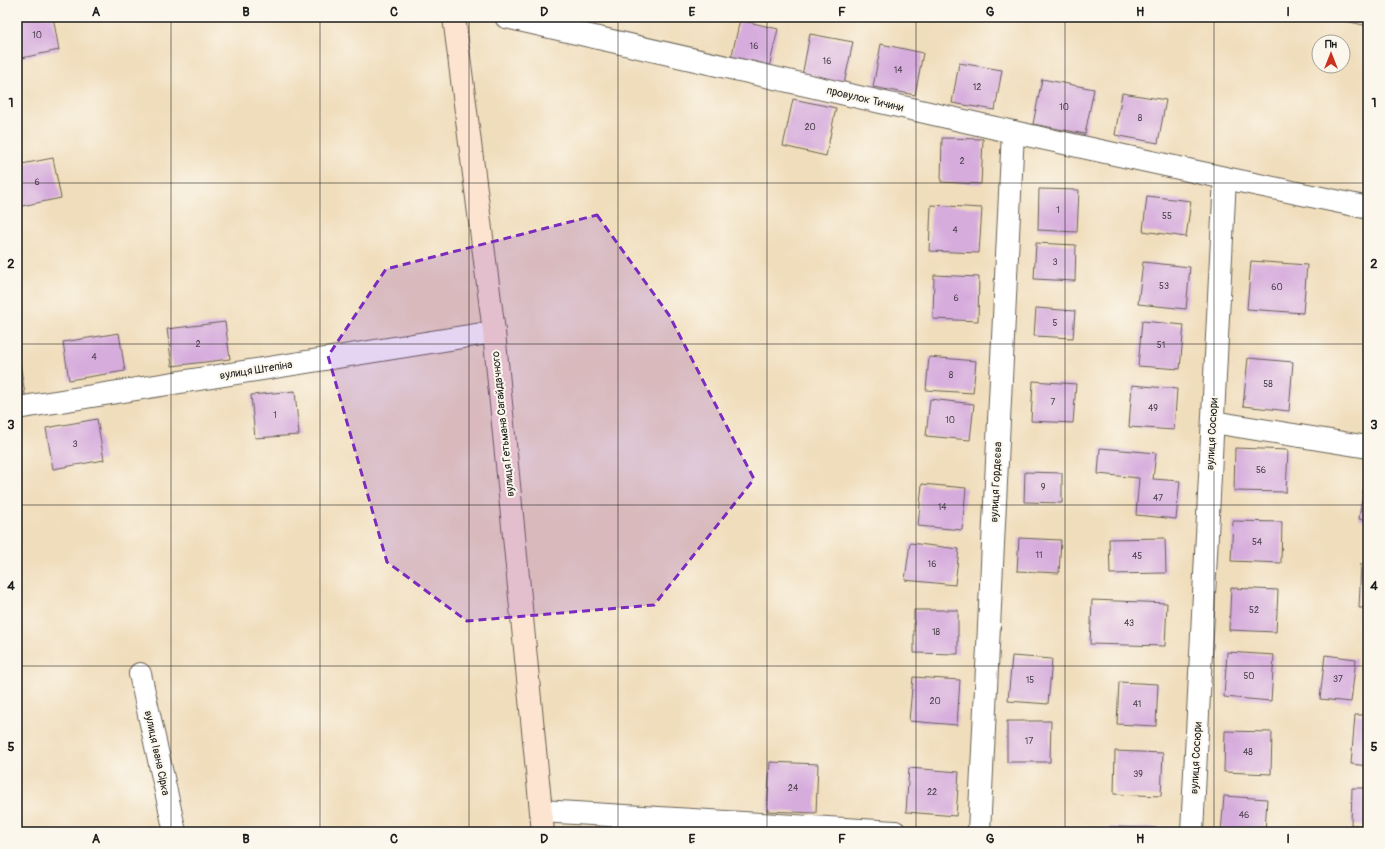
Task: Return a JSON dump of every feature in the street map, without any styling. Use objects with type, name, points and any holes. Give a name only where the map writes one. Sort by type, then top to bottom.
[{"type":"main road","name":"вулиця Гетьмана Сагайдачного","points":[[454,17],[494,332],[543,832]]},
{"type":"street","name":"провулок Тичини","points":[[506,17],[1014,132],[1225,178]]},
{"type":"street","name":"вулиця Гордєєва","points":[[979,832],[1014,132]]},
{"type":"street","points":[[1225,178],[1364,207]]},
{"type":"street","name":"вулиця Сосюри","points":[[1192,832],[1225,178]]},
{"type":"street","name":"вулиця Штепіна","points":[[17,408],[494,332]]},
{"type":"street","points":[[1213,422],[1368,448]]},
{"type":"street","name":"вулиця Івана Сірка","points":[[140,674],[175,832]]},
{"type":"street","points":[[541,811],[895,832]]},
{"type":"highlighted area","points":[[597,215],[669,315],[754,479],[654,605],[467,621],[387,562],[328,356],[386,269]]},
{"type":"building","points":[[29,17],[53,17],[59,50],[17,59],[17,19]]},
{"type":"building","points":[[1368,17],[1368,26],[1332,18]]},
{"type":"building","points":[[740,20],[778,29],[768,72],[730,63]]},
{"type":"building","points":[[810,34],[853,42],[843,89],[801,81]]},
{"type":"building","points":[[881,44],[923,53],[915,95],[873,87]]},
{"type":"building","points":[[959,63],[1002,70],[995,110],[952,103]]},
{"type":"building","points":[[1042,79],[1094,89],[1085,134],[1033,124]]},
{"type":"building","points":[[1122,93],[1166,100],[1158,143],[1115,135]]},
{"type":"building","points":[[793,99],[836,108],[826,156],[783,146]]},
{"type":"building","points":[[942,138],[983,139],[981,184],[941,182]]},
{"type":"building","points":[[53,158],[61,198],[17,207],[17,165]]},
{"type":"building","points":[[1039,189],[1079,190],[1077,232],[1038,230]]},
{"type":"building","points":[[1147,196],[1191,201],[1186,237],[1143,231]]},
{"type":"building","points":[[931,205],[982,208],[979,253],[929,251]]},
{"type":"building","points":[[1036,243],[1076,245],[1075,281],[1034,279]]},
{"type":"building","points":[[1251,261],[1307,265],[1303,313],[1247,309]]},
{"type":"building","points":[[1143,262],[1190,267],[1186,309],[1138,304]]},
{"type":"building","points":[[934,275],[979,277],[978,321],[933,319]]},
{"type":"building","points":[[1036,308],[1075,311],[1073,338],[1034,336]]},
{"type":"building","points":[[1142,321],[1184,325],[1180,369],[1138,366]]},
{"type":"building","points":[[225,322],[230,359],[172,366],[167,329]]},
{"type":"building","points":[[119,333],[125,371],[69,380],[63,342]]},
{"type":"building","points":[[929,357],[976,361],[973,393],[926,390]]},
{"type":"building","points":[[1248,358],[1293,362],[1289,411],[1243,406]]},
{"type":"building","points":[[20,363],[26,401],[17,402],[17,364]]},
{"type":"building","points":[[1033,381],[1076,384],[1073,423],[1031,421]]},
{"type":"building","points":[[1132,385],[1177,389],[1174,430],[1129,427]]},
{"type":"building","points":[[295,391],[299,435],[255,438],[251,395]]},
{"type":"building","points":[[930,399],[974,404],[970,440],[926,436]]},
{"type":"building","points":[[97,419],[104,460],[53,469],[46,428]]},
{"type":"building","points":[[1100,448],[1156,453],[1153,479],[1180,481],[1176,519],[1136,515],[1139,478],[1098,474]]},
{"type":"building","points":[[1235,448],[1288,450],[1286,492],[1234,491]]},
{"type":"building","points":[[1025,472],[1062,473],[1062,503],[1024,502]]},
{"type":"building","points":[[1366,472],[1368,472],[1368,521],[1359,519]]},
{"type":"building","points":[[922,484],[966,488],[962,530],[918,526]]},
{"type":"building","points":[[1233,521],[1282,522],[1281,563],[1231,561]]},
{"type":"building","points":[[1019,538],[1061,540],[1059,573],[1017,571]]},
{"type":"building","points":[[1165,538],[1166,573],[1110,574],[1109,539]]},
{"type":"building","points":[[910,543],[959,549],[955,585],[905,580]]},
{"type":"building","points":[[1361,564],[1368,564],[1368,608],[1359,608]]},
{"type":"building","points":[[1231,588],[1278,590],[1276,632],[1229,630]]},
{"type":"building","points":[[1092,600],[1167,603],[1165,646],[1090,644]]},
{"type":"building","points":[[914,610],[958,610],[958,654],[914,653]]},
{"type":"building","points":[[1227,652],[1274,655],[1271,701],[1224,697]]},
{"type":"building","points":[[1325,655],[1356,659],[1351,702],[1320,699]]},
{"type":"building","points":[[1012,656],[1052,659],[1048,704],[1008,701]]},
{"type":"building","points":[[913,677],[960,680],[957,725],[909,721]]},
{"type":"building","points":[[1119,682],[1158,684],[1156,726],[1117,724]]},
{"type":"building","points":[[1355,715],[1368,715],[1368,766],[1351,764]]},
{"type":"building","points":[[1007,721],[1051,721],[1050,762],[1007,762]]},
{"type":"building","points":[[1225,731],[1272,732],[1271,774],[1224,772]]},
{"type":"building","points":[[1115,751],[1163,753],[1161,796],[1114,794]]},
{"type":"building","points":[[770,762],[818,764],[816,813],[767,811]]},
{"type":"building","points":[[909,768],[959,772],[956,816],[906,812]]},
{"type":"building","points":[[1352,788],[1368,788],[1368,826],[1351,825]]},
{"type":"building","points":[[1224,796],[1267,799],[1265,832],[1221,832]]},
{"type":"building","points":[[1110,827],[1157,828],[1157,832],[1110,832]]}]
